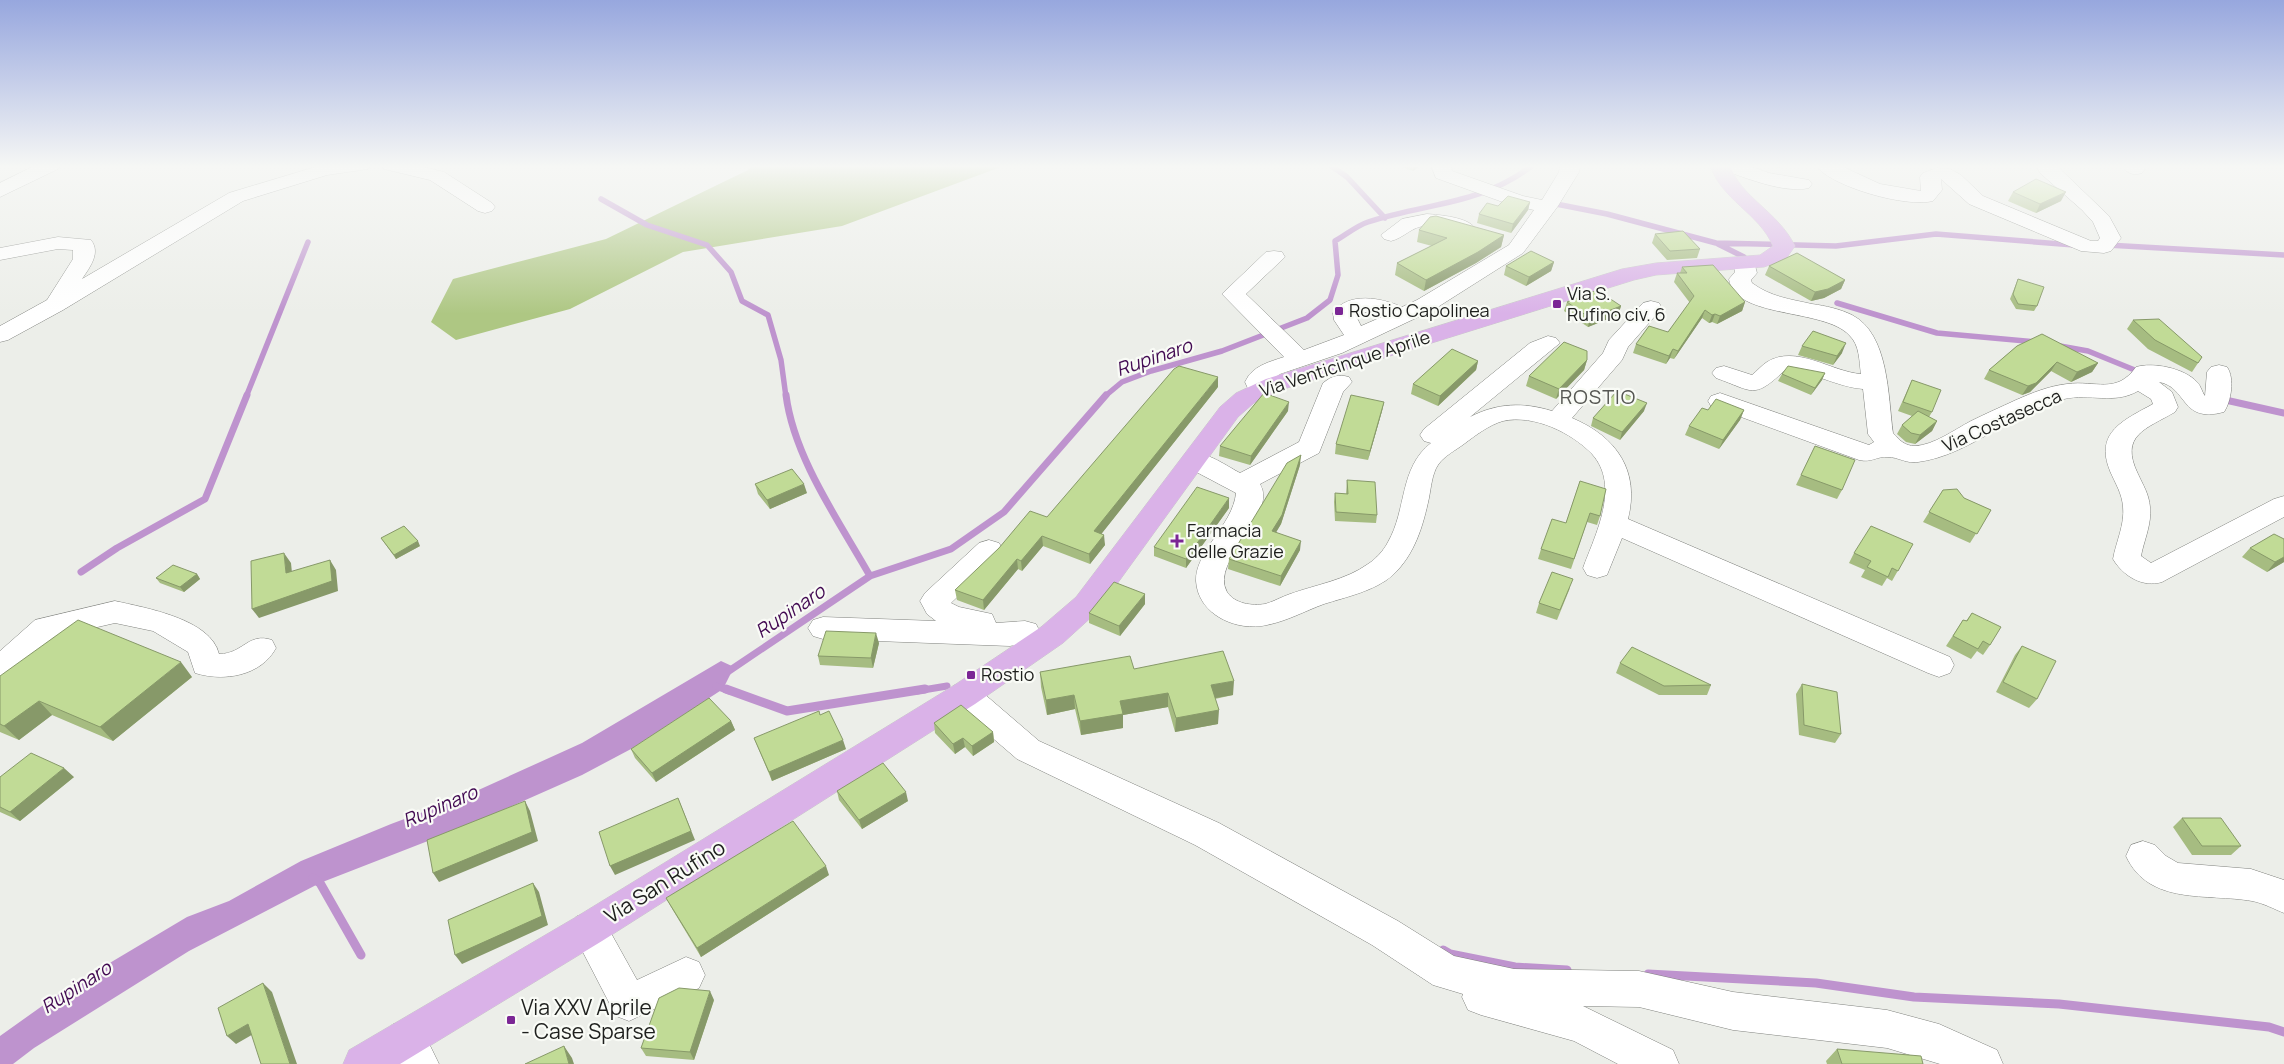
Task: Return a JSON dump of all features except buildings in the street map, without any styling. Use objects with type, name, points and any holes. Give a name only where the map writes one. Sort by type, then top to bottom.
[{"type":"main road","name":"Via Venticinque Aprile","points":[[964,695],[1037,634],[1086,605],[1229,412],[1245,398],[1260,390],[1630,274],[1656,269],[1764,261],[1778,254],[1784,246],[1776,228],[1762,215]]},
{"type":"main road","name":"Via San Rufino","points":[[364,1064],[413,1051],[589,929],[964,695]]},
{"type":"street","points":[[0,335],[55,305],[208,215]]},
{"type":"street","points":[[1260,390],[1257,382],[1259,377],[1272,369],[1301,361],[1357,337],[1425,305],[1485,270],[1501,238],[1535,215]]},
{"type":"street","points":[[2011,215],[2088,247],[2104,247],[2111,238],[2102,220],[2096,215]]},
{"type":"street","points":[[1391,235],[1401,227],[1429,219],[1501,238]]},
{"type":"street","points":[[0,254],[58,243],[84,244],[84,259],[55,305]]},
{"type":"street","points":[[1274,257],[1233,294],[1301,361]]},
{"type":"street","points":[[1720,401],[1868,454],[1882,450],[1886,444],[1879,425],[1874,383],[1865,338],[1847,321],[1829,314],[1766,302],[1749,295],[1741,286],[1740,279],[1746,273],[1745,263]]},
{"type":"street","points":[[1558,421],[1566,408],[1614,355],[1617,345],[1651,308]]},
{"type":"street","points":[[1430,459],[1425,448],[1427,440],[1538,348],[1548,343]]},
{"type":"street","points":[[1724,374],[1756,384],[1776,366],[1799,364],[1853,382],[1874,383]]},
{"type":"street","points":[[2219,372],[2217,403],[2215,407],[2209,408],[2193,399],[2188,387],[2173,377],[2144,372],[2142,378],[2144,384],[2161,394],[2166,400],[2166,407],[2135,423],[2121,434],[2116,451],[2136,498],[2138,519],[2128,542],[2128,559],[2136,568],[2152,575],[2284,505]]},
{"type":"street","points":[[1240,484],[1310,447],[1332,388],[1340,382]]},
{"type":"street","name":"Via Costasecca","points":[[1886,444],[1904,454],[1920,455],[1942,448],[1982,426],[2059,393],[2083,390],[2120,391],[2136,382],[2144,384]]},
{"type":"street","points":[[1194,460],[1250,488],[1249,503],[1211,571],[1210,584],[1213,594],[1223,608],[1243,614],[1264,615],[1377,573],[1396,553],[1407,535],[1425,464],[1453,439],[1488,417],[1527,411],[1558,421],[1583,434],[1609,455],[1617,476],[1619,501],[1597,568]]},
{"type":"street","points":[[1612,523],[1939,665]]},
{"type":"street","points":[[989,550],[935,601],[936,608],[942,613],[1037,634]]},
{"type":"street","points":[[0,672],[18,651],[45,628],[115,612],[161,622],[202,646],[206,664],[223,668],[240,664],[254,656],[261,648]]},
{"type":"street","points":[[823,628],[1010,635],[1037,634]]},
{"type":"street","points":[[964,695],[1028,750],[1207,834],[1385,933],[1446,972],[1470,994],[1581,1024],[1659,1064]]},
{"type":"street","points":[[2143,856],[2151,867],[2166,877],[2200,882],[2253,885],[2284,897]]},
{"type":"street","points":[[589,929],[629,1003],[686,976]]},
{"type":"street","points":[[1446,972],[1514,987],[1639,988],[1733,1012],[1887,1029],[1940,1043],[1983,1064]]},
{"type":"green space","points":[[656,215],[873,215],[842,226],[683,252],[570,309],[456,340],[431,322],[453,279],[606,239]]},
{"type":"water","points":[[721,661],[734,667],[723,689],[631,749],[582,775],[469,825],[320,883],[189,951],[34,1048],[13,1064],[0,1064],[0,1036],[66,989],[187,917],[229,901],[301,861],[463,797],[582,743]]},
{"type":"waterway","points":[[629,215],[647,225],[707,245],[731,272],[742,301],[768,315],[781,360],[786,397]]},
{"type":"waterway","name":"Rupinaro","points":[[1384,217],[1392,215]]},
{"type":"waterway","points":[[1609,215],[1716,243],[1836,246],[1936,234],[2074,245]]},
{"type":"waterway","name":"Rupinaro","points":[[1105,396],[1122,382],[1151,371],[1222,351],[1307,318],[1330,300],[1338,275],[1335,241],[1359,226],[1384,217]]},
{"type":"waterway","points":[[246,397],[308,242]]},
{"type":"waterway","points":[[1718,244],[1744,257]]},
{"type":"waterway","points":[[2107,245],[2284,255]]},
{"type":"waterway","points":[[1837,303],[1937,333],[2037,342]]},
{"type":"waterway","points":[[2060,346],[2088,351],[2142,373]]},
{"type":"waterway","points":[[81,572],[117,548],[205,499],[247,395]]},
{"type":"waterway","points":[[786,395],[798,442],[808,465],[819,488],[870,576]]},
{"type":"waterway","name":"Rupinaro","points":[[870,576],[951,549],[1004,512],[1105,396]]},
{"type":"waterway","points":[[2221,399],[2284,413]]},
{"type":"waterway","name":"Rupinaro","points":[[726,673],[870,576]]},
{"type":"waterway","points":[[716,686],[729,691]]},
{"type":"waterway","points":[[917,691],[947,686]]},
{"type":"waterway","points":[[726,689],[787,711],[925,689]]},
{"type":"waterway","points":[[313,878],[320,883],[361,955]]},
{"type":"waterway","points":[[1443,950],[1450,954],[1515,967],[1567,970]]},
{"type":"waterway","points":[[1648,974],[1816,983],[1914,997],[2059,1004],[2269,1027],[2284,1032]]},
{"type":"place","name":"Via S. Rufino civ. 6","points":[[1557,304]]},
{"type":"place","name":"Rostio Capolinea","points":[[1339,311]]},
{"type":"place","name":"Farmacia delle Grazie","points":[[1177,541]]},
{"type":"place","name":"Rostio","points":[[971,675]]},
{"type":"place","name":"Via XXV Aprile - Case Sparse","points":[[511,1020]]},
{"type":"district","name":"ROSTIO","points":[[1598,397]]}]
